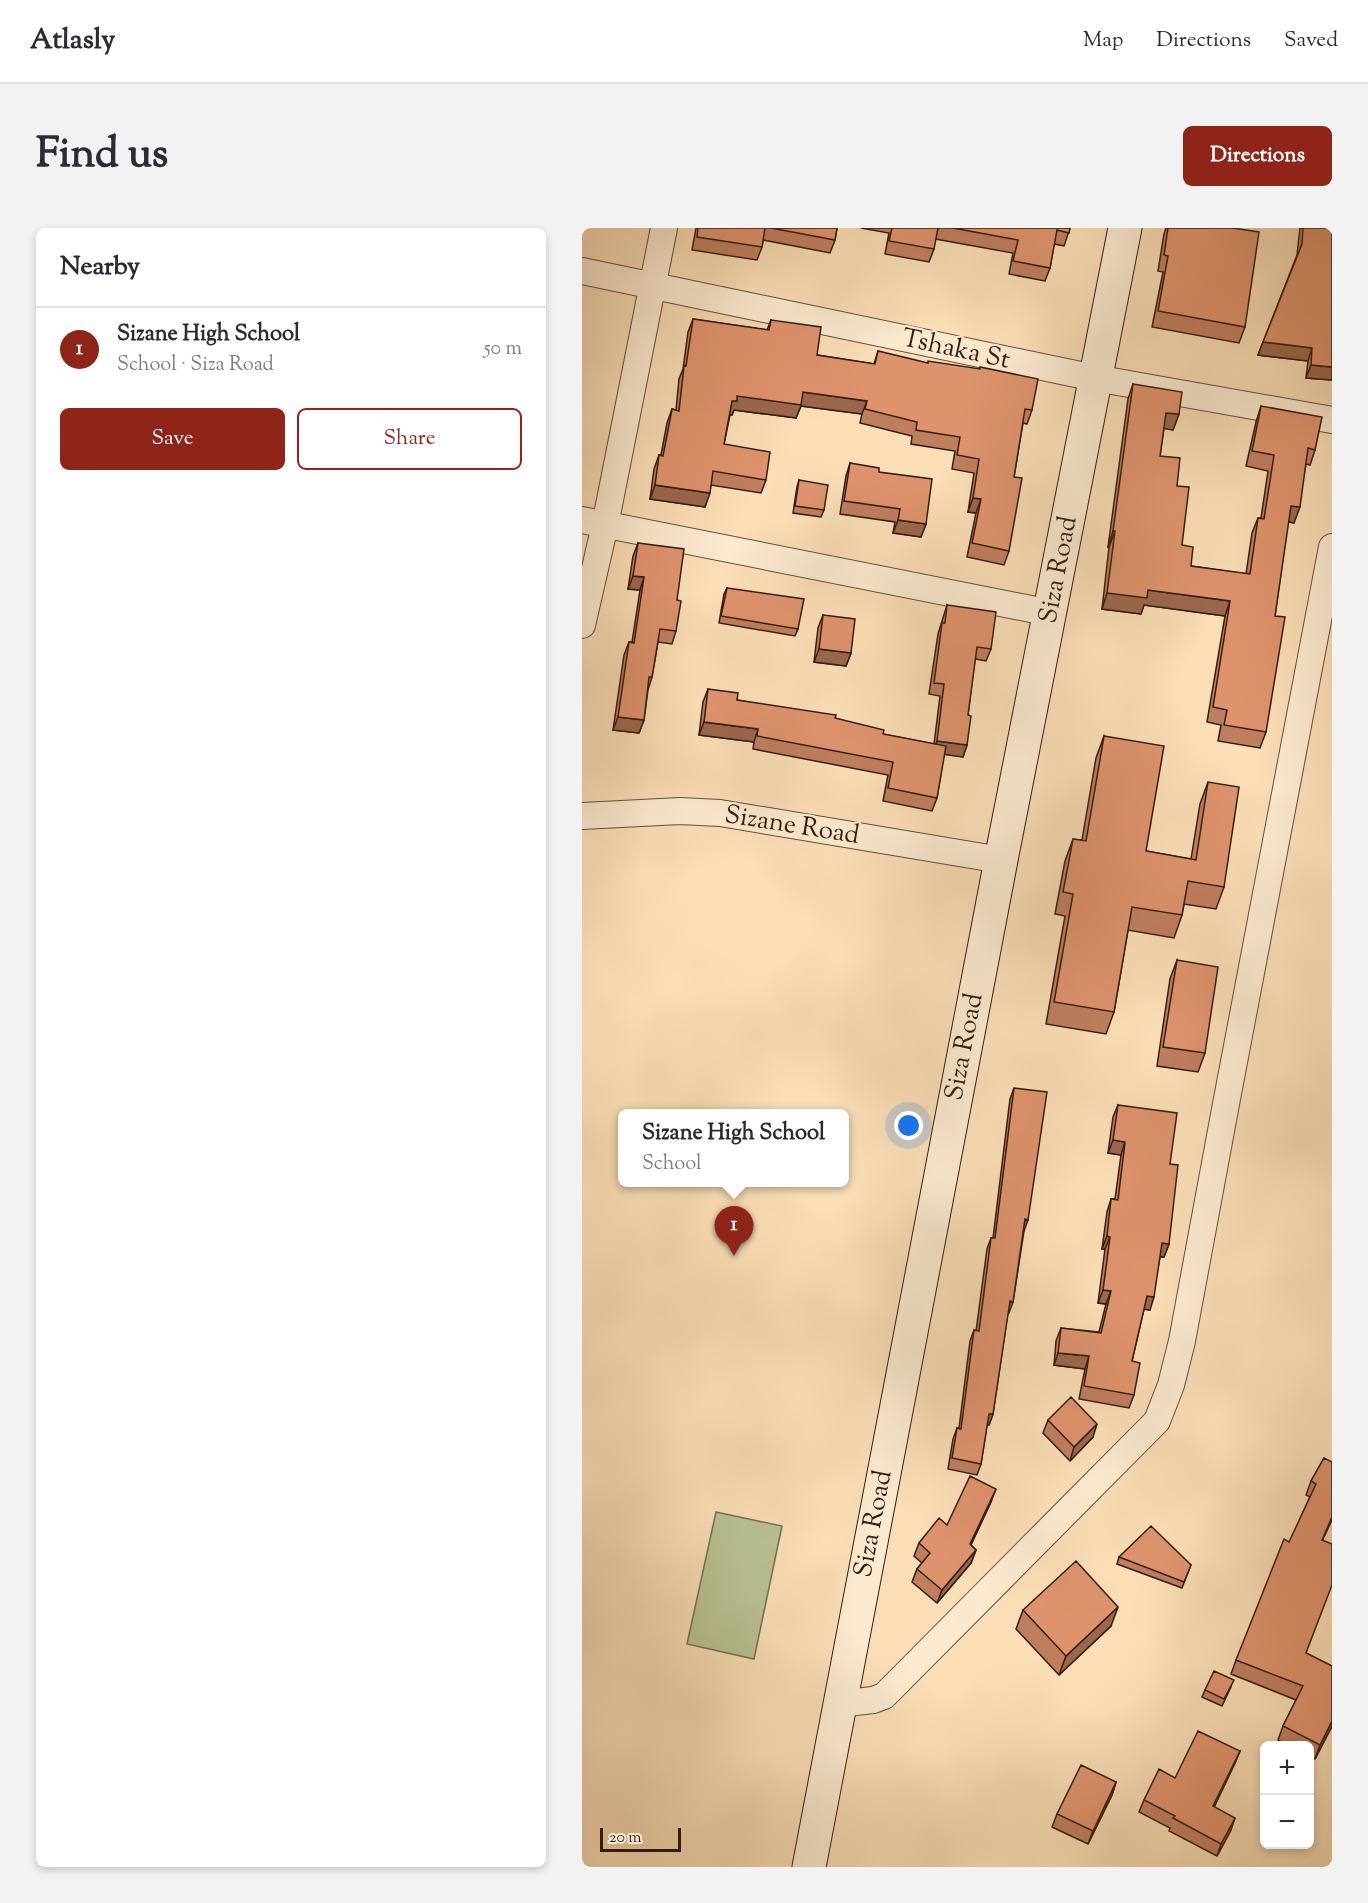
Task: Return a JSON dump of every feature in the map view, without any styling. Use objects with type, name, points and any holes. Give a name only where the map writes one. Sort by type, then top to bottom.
[{"type":"street","points":[[582,625],[594,522],[653,287],[664,228]]},
{"type":"street","name":"Siza Road","points":[[809,1867],[1001,860],[1125,228]]},
{"type":"street","name":"Tshaka St","points":[[582,271],[1095,378],[1332,420]]},
{"type":"street","points":[[594,522],[1051,613]]},
{"type":"street","points":[[839,1704],[873,1700],[884,1696],[1157,1422],[1171,1385],[1182,1341],[1332,547]]},
{"type":"street","name":"Sizane Road","points":[[582,816],[668,811],[720,813],[1001,860]]},
{"type":"green space","points":[[716,1512],[782,1526],[754,1659],[687,1644]]},
{"type":"building","points":[[698,228],[765,228],[762,247],[697,237]]},
{"type":"building","points":[[771,228],[837,228],[835,240]]},
{"type":"building","points":[[892,228],[938,228],[934,249],[889,241]]},
{"type":"building","points":[[953,228],[1070,228],[1069,233],[1057,230],[1050,268],[1013,261],[1018,240]]},
{"type":"building","points":[[1168,228],[1233,228],[1259,232],[1245,327],[1158,311],[1168,256],[1164,255]]},
{"type":"building","points":[[1303,228],[1332,228],[1332,367],[1311,365],[1312,348],[1263,342],[1302,244]]},
{"type":"building","points":[[693,319],[769,330],[771,320],[821,327],[817,355],[875,364],[878,351],[928,363],[928,361],[980,369],[980,367],[1038,379],[1032,410],[1025,409],[1014,477],[1022,478],[1009,551],[972,543],[981,499],[973,498],[979,459],[957,455],[960,437],[916,430],[917,422],[865,409],[867,401],[803,392],[801,405],[737,396],[737,401],[732,401],[724,444],[770,452],[766,480],[713,471],[710,493],[655,485],[659,455],[663,456],[672,409],[679,411],[684,366],[686,366]]},
{"type":"building","points":[[1133,384],[1182,392],[1179,414],[1166,413],[1160,456],[1180,458],[1177,486],[1189,487],[1182,545],[1193,547],[1191,566],[1250,574],[1258,518],[1264,519],[1274,455],[1252,451],[1261,406],[1322,417],[1315,450],[1308,448],[1300,507],[1291,506],[1275,616],[1285,617],[1266,732],[1224,725],[1227,710],[1213,707],[1230,601],[1148,590],[1147,598],[1107,593]]},
{"type":"building","points":[[850,463],[879,468],[879,472],[932,479],[926,524],[898,520],[900,509],[844,501]]},
{"type":"building","points":[[799,480],[828,485],[824,510],[795,506]]},
{"type":"building","points":[[638,543],[684,549],[677,600],[681,601],[676,631],[660,629],[652,677],[649,677],[644,720],[618,717],[629,642],[634,643],[644,577],[633,576]]},
{"type":"building","points":[[727,588],[804,599],[798,629],[721,616]]},
{"type":"building","points":[[947,605],[996,612],[991,649],[977,647],[968,715],[971,716],[967,745],[937,741],[944,684],[934,683],[942,623],[945,623]]},
{"type":"building","points":[[823,615],[855,619],[851,653],[819,649]]},
{"type":"building","points":[[708,689],[738,693],[737,700],[836,715],[835,718],[884,730],[883,734],[946,746],[937,798],[888,788],[893,762],[757,736],[758,729],[704,722]]},
{"type":"building","points":[[1104,736],[1164,746],[1146,851],[1196,860],[1208,782],[1239,787],[1224,887],[1188,881],[1182,915],[1132,907],[1114,1012],[1054,1002],[1073,894],[1063,892],[1073,839],[1086,841]]},
{"type":"building","points":[[1177,960],[1218,967],[1205,1053],[1163,1047]]},
{"type":"building","points":[[1014,1088],[1047,1092],[1028,1220],[1025,1219],[993,1414],[989,1414],[981,1464],[952,1458],[957,1428],[961,1429],[974,1330],[979,1331],[991,1238],[995,1238]]},
{"type":"building","points":[[1118,1105],[1177,1113],[1170,1164],[1178,1165],[1169,1244],[1162,1243],[1154,1297],[1147,1296],[1132,1361],[1140,1363],[1134,1395],[1084,1386],[1089,1356],[1058,1353],[1061,1328],[1101,1333],[1111,1291],[1103,1290],[1110,1237],[1107,1236],[1111,1199],[1118,1200],[1125,1142],[1113,1140]]},
{"type":"building","points":[[1071,1397],[1097,1424],[1074,1447],[1048,1420]]},
{"type":"building","points":[[1324,1458],[1332,1462],[1332,1517],[1322,1540],[1332,1544],[1332,1585],[1306,1653],[1332,1666],[1332,1721],[1320,1745],[1283,1726],[1303,1686],[1236,1660],[1284,1539],[1289,1542],[1316,1484],[1311,1481]]},
{"type":"building","points":[[970,1476],[996,1489],[970,1544],[976,1550],[942,1590],[917,1569],[930,1553],[919,1543],[939,1518],[947,1525]]},
{"type":"building","points":[[1151,1526],[1191,1565],[1184,1582],[1119,1557]]},
{"type":"building","points":[[1076,1561],[1118,1607],[1066,1656],[1023,1610]]},
{"type":"building","points":[[1214,1671],[1234,1680],[1224,1699],[1205,1690]]},
{"type":"building","points":[[1198,1731],[1240,1751],[1213,1806],[1235,1818],[1221,1844],[1144,1800],[1159,1769],[1175,1778]]},
{"type":"building","points":[[1081,1765],[1116,1782],[1093,1831],[1057,1814]]},
{"type":"place","name":"Sizane High School","points":[[734,1256]]}]
